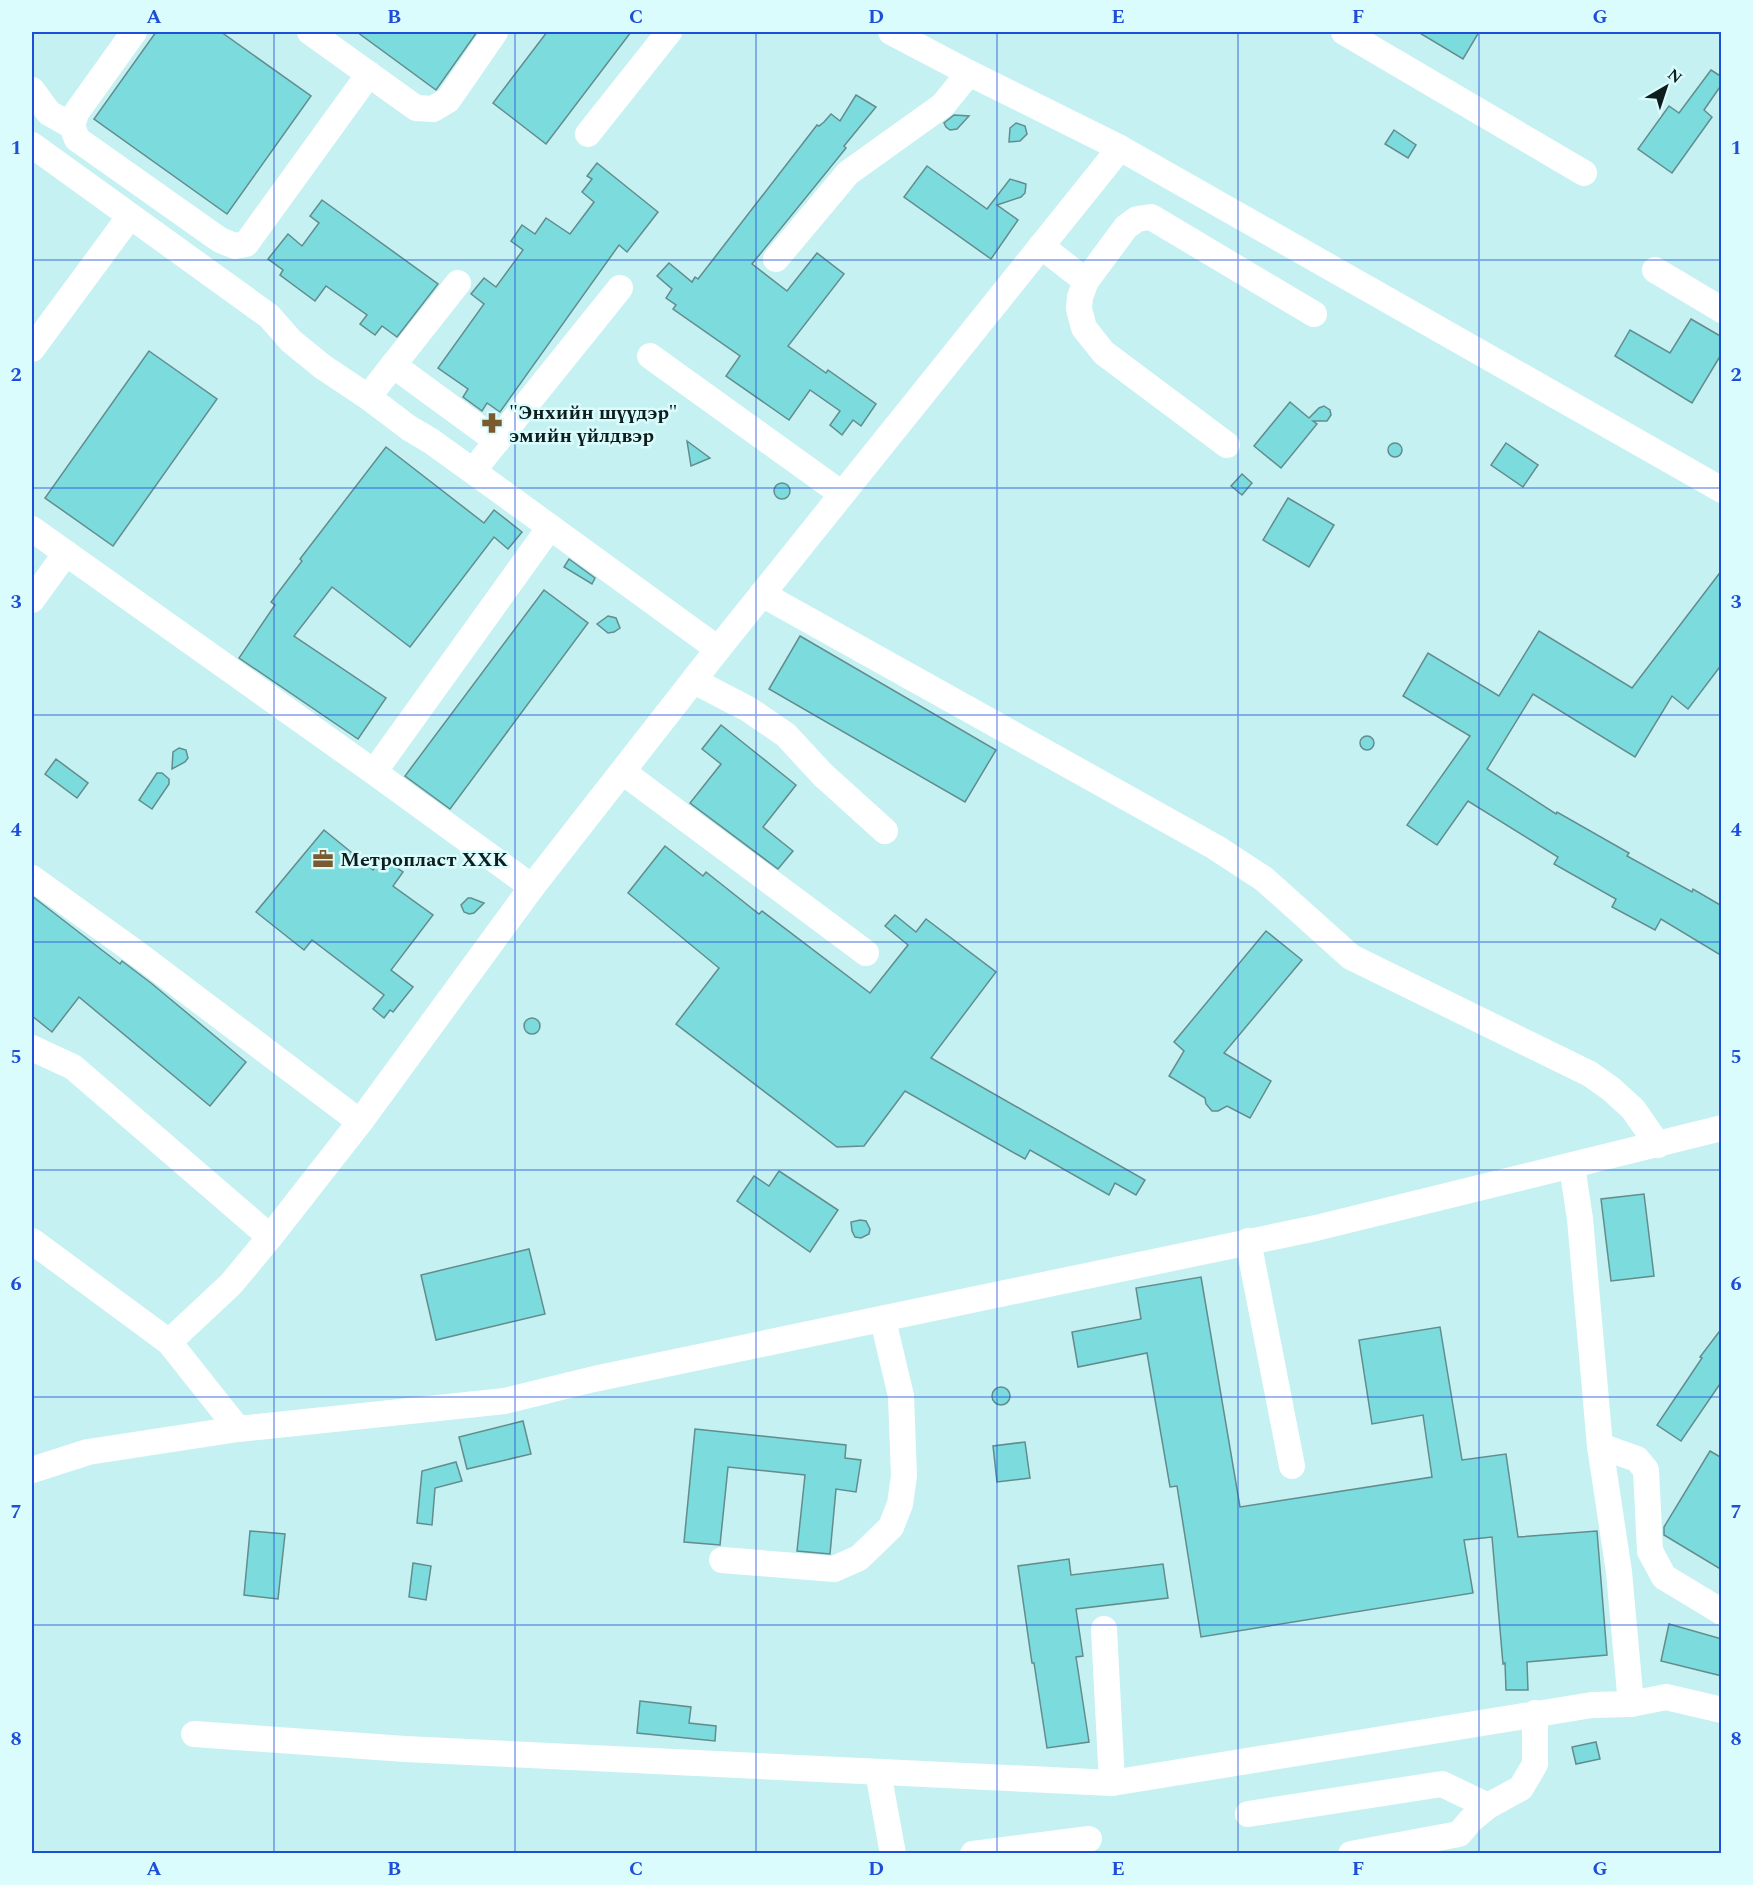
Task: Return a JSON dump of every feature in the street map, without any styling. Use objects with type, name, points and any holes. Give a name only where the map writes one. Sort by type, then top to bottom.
[{"type":"street","points":[[72,126],[76,113],[134,32]]},
{"type":"street","points":[[310,32],[416,108],[432,109],[448,100],[495,32]]},
{"type":"street","points":[[588,134],[669,32]]},
{"type":"street","points":[[891,32],[1120,148],[1722,490]]},
{"type":"street","points":[[1344,32],[1584,173]]},
{"type":"street","points":[[776,259],[848,173],[943,105],[969,73]]},
{"type":"street","points":[[32,90],[49,113],[72,126],[78,139],[220,240],[235,246],[246,244],[369,74]]},
{"type":"street","points":[[32,145],[269,316],[291,341],[322,367],[473,471],[718,649]]},
{"type":"street","points":[[169,1342],[231,1284],[270,1237],[360,1122],[532,887],[718,649],[1120,148]]},
{"type":"street","points":[[32,349],[130,216]]},
{"type":"street","points":[[1227,445],[1104,353],[1084,328],[1079,309],[1080,297],[1086,281],[1126,226],[1137,219],[1151,217],[1314,314]]},
{"type":"street","points":[[1041,246],[1086,281]]},
{"type":"street","points":[[1655,270],[1722,310]]},
{"type":"street","points":[[368,397],[458,283]]},
{"type":"street","points":[[473,471],[620,288]]},
{"type":"street","points":[[650,356],[843,494]]},
{"type":"street","points":[[393,365],[497,441]]},
{"type":"street","points":[[374,772],[550,526]]},
{"type":"street","points":[[32,529],[532,887]]},
{"type":"street","points":[[32,600],[66,554]]},
{"type":"street","points":[[762,594],[1215,847],[1264,879],[1351,957],[1590,1074],[1633,1109],[1658,1145]]},
{"type":"street","points":[[694,681],[748,709],[786,735],[823,775],[885,831]]},
{"type":"street","points":[[623,772],[866,953]]},
{"type":"street","points":[[32,879],[139,955],[360,1122]]},
{"type":"street","points":[[32,1048],[72,1067],[270,1237]]},
{"type":"street","points":[[32,1470],[88,1452],[238,1430],[505,1401],[594,1379],[1316,1228],[1722,1128]]},
{"type":"street","points":[[1572,1166],[1580,1219],[1600,1446],[1619,1572],[1631,1704]]},
{"type":"street","points":[[32,1241],[169,1342],[238,1430]]},
{"type":"street","points":[[1248,1241],[1292,1466]]},
{"type":"street","points":[[722,1560],[834,1569],[859,1558],[891,1527],[900,1504],[904,1476],[901,1396],[883,1320]]},
{"type":"street","points":[[1600,1446],[1637,1459],[1646,1470],[1650,1551],[1664,1577],[1722,1612]]},
{"type":"street","points":[[1104,1629],[1112,1783]]},
{"type":"street","points":[[194,1734],[405,1749],[1112,1783],[1592,1705],[1631,1704],[1666,1697],[1722,1710]]},
{"type":"street","points":[[1351,1854],[1459,1834],[1488,1806],[1521,1788],[1535,1764],[1535,1713]]},
{"type":"street","points":[[878,1772],[893,1854]]},
{"type":"street","points":[[1248,1814],[1442,1784],[1488,1806]]},
{"type":"street","points":[[972,1854],[1089,1839]]},
{"type":"building","points":[[156,32],[221,32],[311,96],[227,214],[94,119]]},
{"type":"building","points":[[357,32],[477,32],[436,90]]},
{"type":"building","points":[[547,32],[631,32],[546,144],[493,103]]},
{"type":"building","points":[[1418,32],[1479,32],[1463,59]]},
{"type":"building","points":[[1711,70],[1722,77],[1722,84],[1704,110],[1712,117],[1672,173],[1638,149],[1669,106],[1679,113]]},
{"type":"building","points":[[856,95],[876,107],[844,146],[846,148],[752,264],[787,291],[817,253],[844,274],[788,346],[826,373],[828,370],[876,404],[861,426],[853,420],[842,435],[830,425],[840,411],[810,390],[789,420],[726,376],[740,356],[673,309],[676,305],[666,298],[672,289],[657,276],[669,263],[692,282],[695,277],[698,279],[817,125],[819,126],[831,114],[840,121]]},
{"type":"building","points":[[954,115],[969,116],[957,129],[950,130],[944,123]]},
{"type":"building","points":[[1016,123],[1025,126],[1027,134],[1020,141],[1009,142],[1010,128]]},
{"type":"building","points":[[1394,130],[1416,145],[1408,158],[1385,144]]},
{"type":"building","points":[[597,163],[658,212],[627,252],[619,245],[500,412],[487,403],[482,411],[463,397],[468,389],[438,368],[484,304],[471,294],[484,278],[496,287],[523,250],[511,241],[522,225],[535,234],[546,218],[570,234],[594,202],[582,192],[592,179],[587,176]]},
{"type":"building","points":[[927,166],[987,209],[1010,179],[1026,184],[1025,193],[1021,197],[997,205],[1018,220],[991,259],[904,197]]},
{"type":"building","points":[[322,200],[438,284],[397,337],[382,326],[375,335],[360,324],[367,315],[326,286],[315,301],[280,275],[283,270],[268,259],[288,234],[302,246],[319,223],[310,216]]},
{"type":"building","points":[[1691,319],[1722,337],[1722,353],[1692,403],[1615,356],[1630,330],[1670,353]]},
{"type":"building","points":[[149,351],[217,399],[113,546],[45,498]]},
{"type":"building","points":[[1290,402],[1309,418],[1324,406],[1330,410],[1331,415],[1327,421],[1313,421],[1317,424],[1281,468],[1254,446]]},
{"type":"building","points":[[687,441],[710,458],[691,466]]},
{"type":"building","points":[[1392,443],[1398,443],[1402,450],[1398,457],[1392,457],[1388,453],[1388,447]]},
{"type":"building","points":[[1506,443],[1538,465],[1523,487],[1491,465]]},
{"type":"building","points":[[386,447],[484,523],[494,510],[522,532],[508,549],[494,537],[410,647],[332,587],[294,636],[386,698],[358,739],[239,658],[275,605],[271,602],[302,561],[300,559]]},
{"type":"building","points":[[1242,474],[1252,483],[1242,495],[1231,486]]},
{"type":"building","points":[[782,483],[790,491],[782,499],[774,491]]},
{"type":"building","points":[[1288,498],[1334,525],[1309,567],[1263,540]]},
{"type":"building","points":[[569,559],[595,578],[592,584],[564,567]]},
{"type":"building","points":[[1722,570],[1722,664],[1688,709],[1672,696],[1635,757],[1533,694],[1487,769],[1556,814],[1557,812],[1629,853],[1627,856],[1722,906],[1722,956],[1661,919],[1655,930],[1612,907],[1616,899],[1554,864],[1558,857],[1468,801],[1437,845],[1407,825],[1470,736],[1403,696],[1428,653],[1499,696],[1539,631],[1632,688]]},
{"type":"building","points":[[544,590],[588,623],[450,809],[405,776]]},
{"type":"building","points":[[608,616],[616,618],[620,628],[614,632],[608,633],[597,624]]},
{"type":"building","points":[[800,636],[996,750],[965,802],[769,689]]},
{"type":"building","points":[[721,725],[796,785],[763,827],[793,851],[778,869],[690,803],[721,764],[702,749]]},
{"type":"building","points":[[1364,736],[1370,736],[1374,743],[1370,750],[1364,750],[1360,746],[1360,740]]},
{"type":"building","points":[[179,748],[186,750],[188,758],[172,769],[173,752]]},
{"type":"building","points":[[56,759],[88,783],[77,798],[45,774]]},
{"type":"building","points":[[157,773],[162,773],[169,779],[169,784],[152,809],[139,800]]},
{"type":"building","points":[[324,830],[373,870],[382,858],[403,872],[393,886],[433,915],[391,970],[413,987],[393,1012],[390,1010],[384,1018],[373,1009],[384,995],[312,940],[304,950],[256,912]]},
{"type":"building","points":[[665,846],[703,876],[706,872],[759,914],[762,911],[870,993],[908,945],[885,926],[895,915],[916,932],[926,919],[996,972],[931,1058],[1145,1180],[1136,1195],[1115,1183],[1109,1195],[1030,1150],[1025,1159],[905,1091],[864,1146],[837,1147],[676,1024],[719,968],[628,893]]},
{"type":"building","points":[[32,896],[120,964],[122,961],[151,983],[246,1062],[210,1106],[79,997],[52,1032],[32,1016]]},
{"type":"building","points":[[468,898],[484,903],[474,913],[469,914],[464,912],[461,905]]},
{"type":"building","points":[[1266,931],[1302,960],[1224,1053],[1271,1081],[1250,1118],[1227,1106],[1218,1111],[1212,1111],[1206,1104],[1205,1098],[1169,1076],[1184,1051],[1174,1042]]},
{"type":"building","points":[[532,1018],[538,1020],[540,1026],[538,1032],[532,1034],[526,1032],[524,1026],[526,1020]]},
{"type":"building","points":[[779,1171],[838,1210],[810,1252],[737,1201],[754,1176],[769,1186]]},
{"type":"building","points":[[1644,1194],[1654,1276],[1611,1281],[1601,1199]]},
{"type":"building","points":[[866,1221],[870,1229],[869,1234],[861,1238],[855,1237],[851,1222]]},
{"type":"building","points":[[529,1249],[545,1314],[436,1340],[421,1275]]},
{"type":"building","points":[[1201,1277],[1240,1507],[1432,1477],[1423,1415],[1372,1424],[1359,1340],[1440,1327],[1462,1460],[1506,1454],[1518,1537],[1597,1531],[1607,1655],[1527,1662],[1528,1690],[1506,1690],[1492,1537],[1464,1540],[1473,1593],[1201,1637],[1177,1486],[1170,1487],[1147,1353],[1078,1367],[1072,1332],[1141,1319],[1136,1288]]},
{"type":"building","points":[[1722,1328],[1722,1381],[1681,1441],[1657,1425],[1702,1358],[1700,1357]]},
{"type":"building","points":[[997,1387],[1005,1387],[1010,1392],[1008,1403],[997,1405],[992,1400],[992,1392]]},
{"type":"building","points":[[523,1421],[531,1454],[467,1469],[459,1437]]},
{"type":"building","points":[[695,1429],[846,1445],[845,1458],[861,1460],[856,1492],[836,1489],[830,1554],[797,1551],[805,1475],[728,1467],[720,1545],[684,1542]]},
{"type":"building","points":[[1025,1442],[1030,1478],[997,1482],[993,1446]]},
{"type":"building","points":[[1710,1451],[1722,1458],[1722,1570],[1664,1535],[1664,1527]]},
{"type":"building","points":[[456,1462],[462,1481],[435,1488],[432,1525],[417,1523],[422,1471]]},
{"type":"building","points":[[250,1531],[285,1534],[278,1599],[244,1595]]},
{"type":"building","points":[[1069,1559],[1071,1575],[1163,1564],[1168,1598],[1076,1609],[1083,1656],[1076,1657],[1089,1742],[1047,1748],[1018,1566]]},
{"type":"building","points":[[413,1563],[431,1566],[426,1600],[409,1597]]},
{"type":"building","points":[[1669,1624],[1722,1639],[1722,1676],[1661,1661]]},
{"type":"building","points":[[640,1701],[691,1707],[689,1723],[716,1726],[715,1741],[637,1733]]},
{"type":"building","points":[[1596,1742],[1600,1759],[1576,1764],[1572,1747]]},
{"type":"place","name":"\"Энхийн шүүдэр\" эмийн үйлдвэр","points":[[492,423]]},
{"type":"place","name":"Метропласт ХХК","points":[[323,859]]}]
